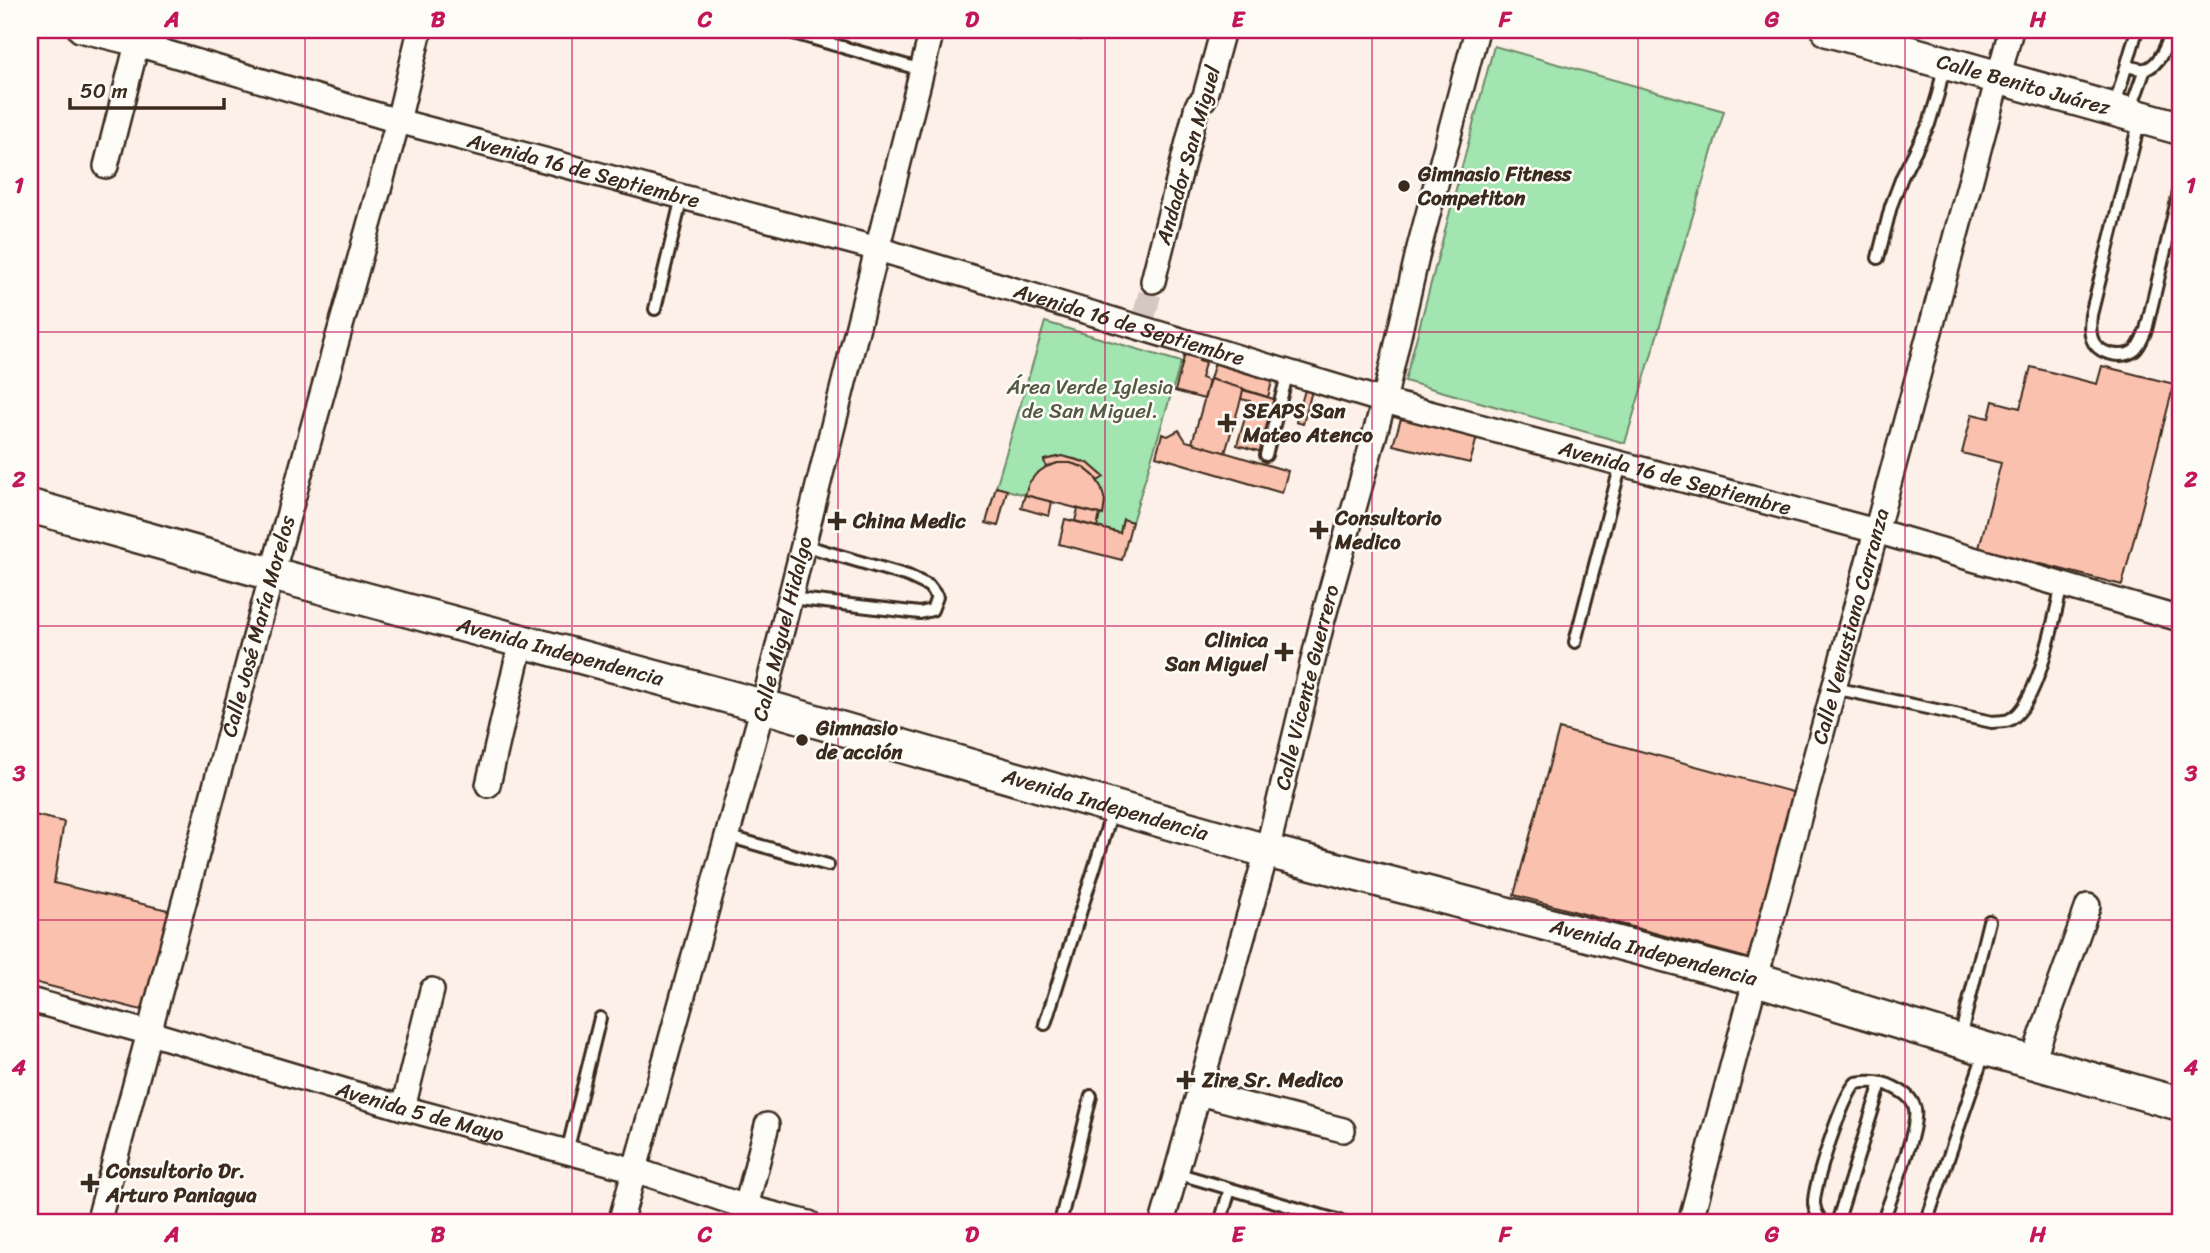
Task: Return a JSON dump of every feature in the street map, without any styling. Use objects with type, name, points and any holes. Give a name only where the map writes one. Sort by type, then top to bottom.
[{"type":"main road","name":"Calle Benito Juárez","points":[[1828,30],[2180,128]]},
{"type":"main road","name":"Avenida Independencia","points":[[30,506],[763,706],[1268,851],[1756,979],[2180,1104]]},
{"type":"street","name":"Avenida 16 de Septiembre","points":[[80,30],[137,44],[398,121],[1143,322],[1288,372],[1384,401],[1876,531],[2180,619]]},
{"type":"street","name":"Calle José María Morelos","points":[[98,1223],[272,574],[398,121],[420,30]]},
{"type":"street","name":"Calle Miguel Hidalgo","points":[[620,1223],[763,706],[932,30]]},
{"type":"street","name":"Andador San Miguel","points":[[1153,281],[1197,106],[1204,99],[1223,30]]},
{"type":"street","name":"Calle Vicente Guerrero","points":[[1167,1222],[1176,1173],[1268,851],[1323,619],[1384,401],[1419,248],[1477,30]]},
{"type":"street","name":"Calle Venustiano Carranza","points":[[1690,1223],[2011,30]]},
{"type":"street","points":[[106,166],[137,44]]},
{"type":"street","points":[[488,785],[521,642]]},
{"type":"street","points":[[2032,1062],[2088,906]]},
{"type":"street","points":[[403,1108],[432,990]]},
{"type":"street","name":"Avenida 5 de Mayo","points":[[30,1000],[403,1108],[635,1170],[758,1214],[809,1223]]},
{"type":"street","points":[[1199,1093],[1343,1130]]},
{"type":"street","points":[[758,1214],[767,1125]]},
{"type":"lane","points":[[783,30],[922,70]]},
{"type":"lane","points":[[2128,113],[2127,66],[2137,30]]},
{"type":"lane","points":[[2172,30],[2161,55],[2145,69],[2128,113],[2091,315],[2093,341],[2101,350],[2123,355],[2134,351],[2141,342],[2180,188]]},
{"type":"lane","points":[[1878,258],[1891,206],[1902,177],[1929,124],[1945,62]]},
{"type":"lane","points":[[2127,66],[2145,69]]},
{"type":"lane","points":[[654,309],[682,197]]},
{"type":"lane","points":[[1266,455],[1288,372]]},
{"type":"lane","points":[[1575,642],[1621,464]]},
{"type":"lane","points":[[790,598],[920,613],[932,610],[937,597],[929,586],[908,576],[803,545]]},
{"type":"lane","points":[[1834,688],[1992,722],[2008,720],[2024,707],[2038,678],[2062,584]]},
{"type":"lane","points":[[1045,1024],[1114,807]]},
{"type":"lane","points":[[727,836],[828,865]]},
{"type":"lane","points":[[1926,1223],[1973,1045],[1989,920]]},
{"type":"lane","points":[[567,1152],[600,1018]]},
{"type":"lane","points":[[1824,1223],[1816,1213],[1814,1195],[1846,1097],[1856,1083],[1865,1081],[1888,1084],[1906,1093],[1915,1111],[1907,1150],[1882,1223]]},
{"type":"lane","points":[[1837,1223],[1881,1083]]},
{"type":"lane","points":[[1060,1223],[1091,1096]]},
{"type":"lane","points":[[1176,1173],[1347,1223]]},
{"type":"lane","points":[[1220,1223],[1230,1189]]},
{"type":"green space","points":[[1494,46],[1724,111],[1625,443],[1405,381]]},
{"type":"green space","name":"Área Verde Iglesia de San Miguel.","points":[[1045,322],[1181,362],[1132,522],[1123,520],[1120,533],[1097,527],[1100,514],[1103,515],[1105,501],[1098,481],[1104,477],[1090,465],[1076,459],[1062,457],[1044,460],[1046,467],[1033,479],[1025,495],[996,487]]},
{"type":"building","points":[[1043,30],[1083,30],[1080,40]]},
{"type":"building","points":[[1186,350],[1201,354],[1199,361],[1205,363],[1201,378],[1209,381],[1204,399],[1175,391]]},
{"type":"building","points":[[1215,362],[1273,378],[1268,397],[1210,379]]},
{"type":"building","points":[[2102,366],[2174,384],[2122,585],[1979,548],[2001,463],[1962,453],[1972,414],[1989,418],[1993,401],[2020,408],[2031,367],[2097,384]]},
{"type":"building","points":[[1210,379],[1244,389],[1225,453],[1192,443]]},
{"type":"building","points":[[1306,386],[1313,387],[1303,424],[1296,422]]},
{"type":"building","points":[[1243,390],[1277,400],[1262,452],[1237,445],[1250,401],[1241,399]]},
{"type":"building","points":[[1404,409],[1480,426],[1470,463],[1393,445]]},
{"type":"building","points":[[1179,430],[1186,441],[1288,471],[1282,493],[1156,456],[1162,434],[1168,436]]},
{"type":"building","points":[[1062,456],[1088,463],[1104,477],[1098,481],[1083,467],[1070,463],[1046,467],[1044,460]]},
{"type":"building","points":[[1058,463],[1083,467],[1094,476],[1105,501],[1103,515],[1025,495],[1036,474]]},
{"type":"building","points":[[996,487],[1007,490],[998,526],[986,523]]},
{"type":"building","points":[[1025,495],[1052,502],[1049,516],[1021,508]]},
{"type":"building","points":[[1078,509],[1100,514],[1097,527],[1075,521]]},
{"type":"building","points":[[1065,519],[1120,533],[1123,519],[1132,522],[1122,560],[1059,544]]},
{"type":"building","points":[[1559,729],[1803,795],[1758,961],[1514,895]]},
{"type":"building","points":[[30,814],[64,822],[54,883],[172,911],[145,1011],[30,981]]},
{"type":"tunnel","points":[[1144,316],[1153,281]]},
{"type":"place","name":"Gimnasio Fitness Competiton","points":[[1404,186]]},
{"type":"place","name":"SEAPS San Mateo Atenco","points":[[1227,423]]},
{"type":"place","name":"China Medic","points":[[837,521]]},
{"type":"place","name":"Consultorio Medico","points":[[1319,530]]},
{"type":"place","name":"Clinica San Miguel","points":[[1284,652]]},
{"type":"place","name":"Gimnasio de acción","points":[[802,740]]},
{"type":"place","name":"Zire Sr. Medico","points":[[1186,1080]]},
{"type":"place","name":"Consultorio Dr. Arturo Paniagua","points":[[90,1183]]}]
